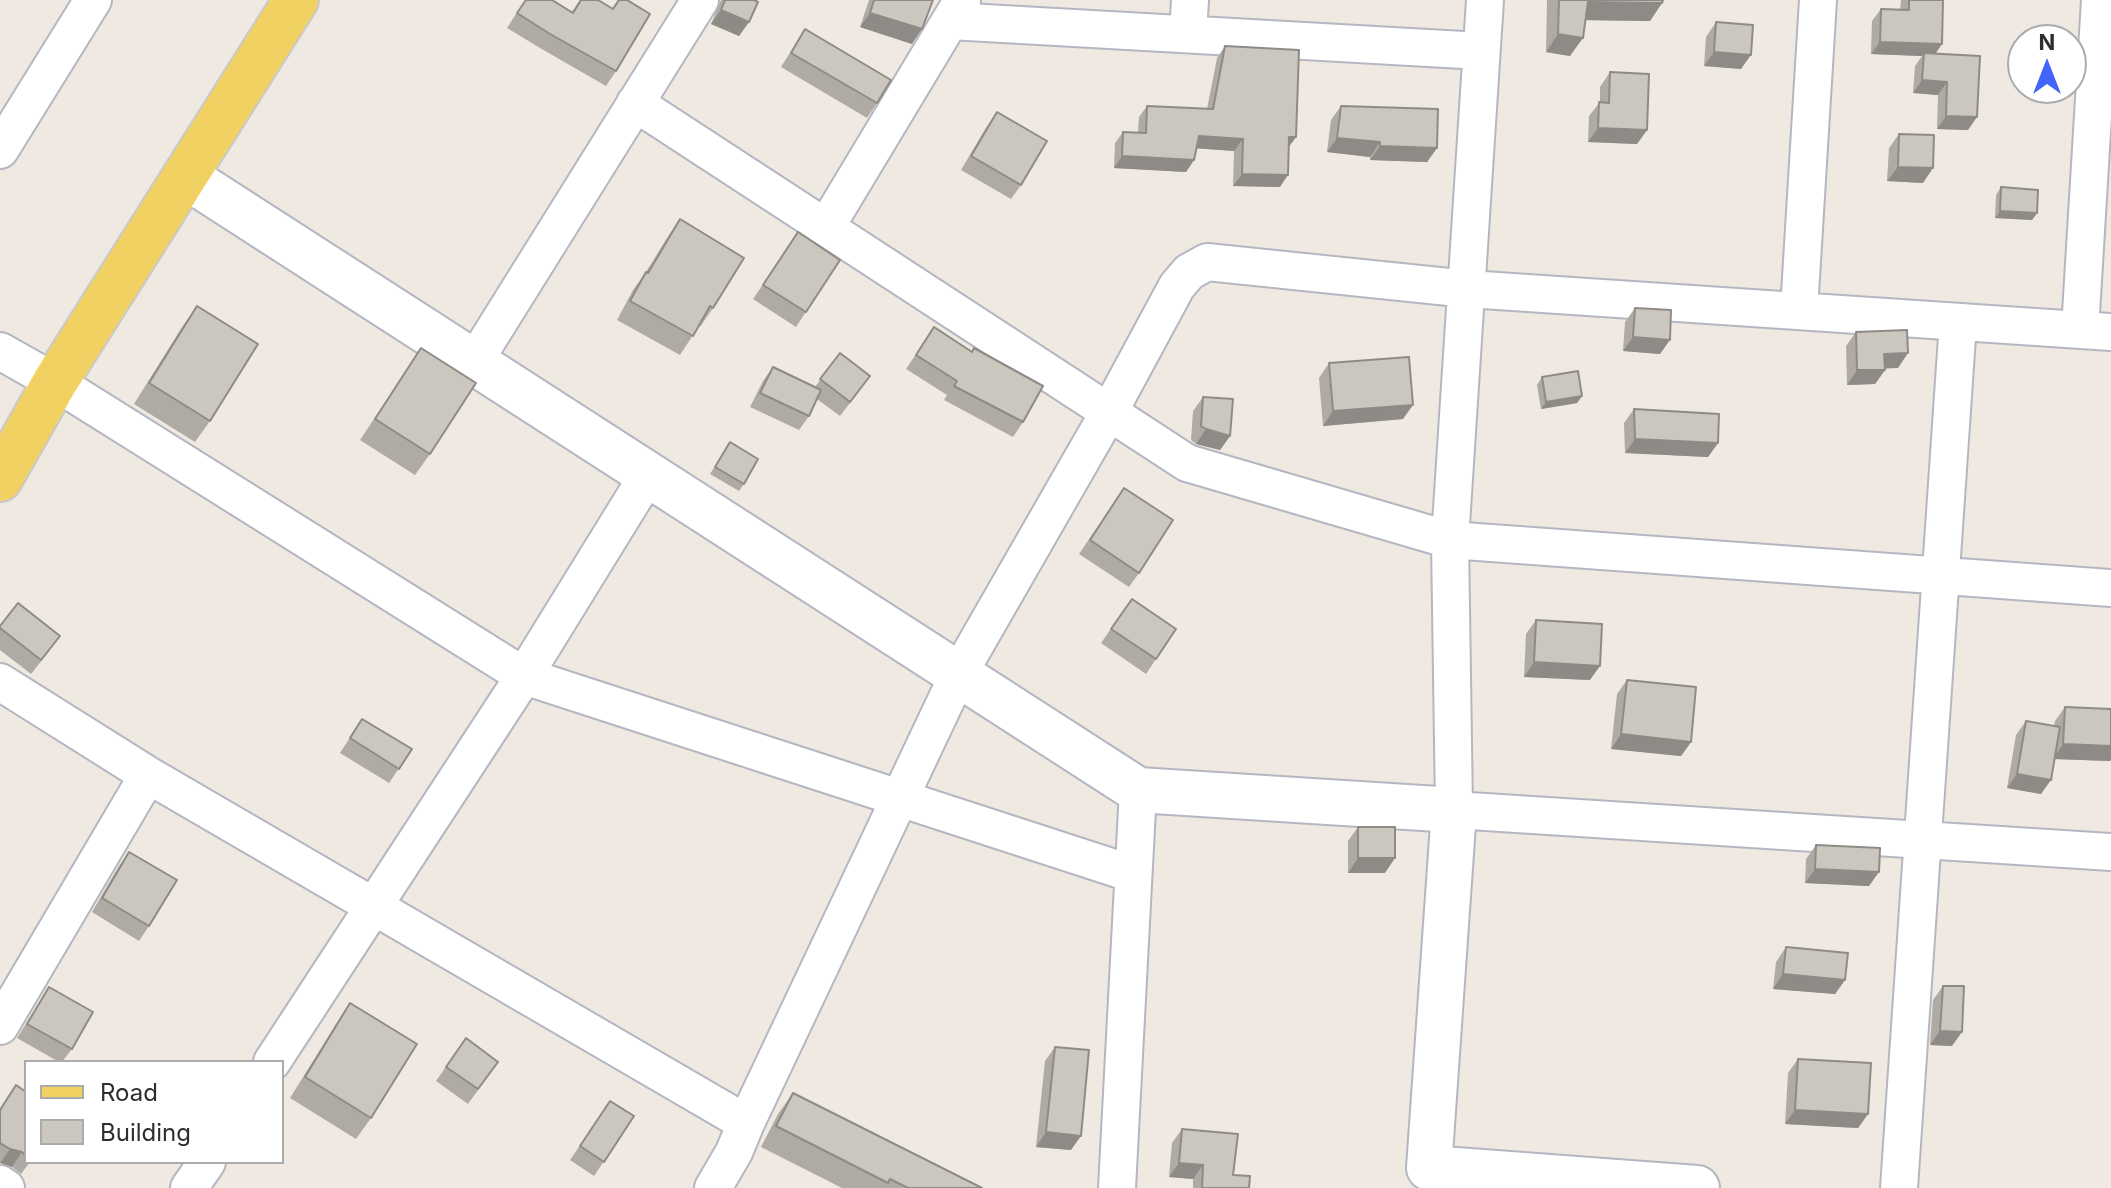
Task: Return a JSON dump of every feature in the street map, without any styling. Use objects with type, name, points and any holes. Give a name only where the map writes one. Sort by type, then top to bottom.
[{"type":"main road","points":[[0,479],[55,382],[296,0]]},
{"type":"street","points":[[0,150],[11,105],[93,0]]},
{"type":"street","points":[[1485,0],[1450,540],[1454,810],[1428,1178],[1697,1188]]},
{"type":"street","points":[[1799,310],[1818,0]]},
{"type":"street","points":[[713,1188],[734,1152],[958,675],[1109,412],[1177,286],[1189,272],[1207,262],[1468,289],[2095,331],[2103,68],[2100,0]]},
{"type":"street","points":[[474,362],[635,103],[687,5]]},
{"type":"street","points":[[826,227],[956,11],[1189,17],[1481,51]]},
{"type":"street","points":[[635,103],[1187,463],[1450,540],[2111,588]]},
{"type":"street","points":[[185,176],[1138,790],[2111,852]]},
{"type":"street","points":[[1899,1188],[1958,322]]},
{"type":"street","points":[[0,351],[55,382],[524,676],[1133,874]]},
{"type":"street","points":[[273,1060],[524,676],[648,475]]},
{"type":"street","points":[[0,682],[148,775],[746,1123]]},
{"type":"street","points":[[0,1026],[148,775]]},
{"type":"street","points":[[1117,1188],[1138,790]]},
{"type":"street","points":[[189,1188],[206,1164]]},
{"type":"street","points":[[0,1184],[6,1188]]},
{"type":"building","points":[[526,0],[552,0],[573,13],[581,0],[598,0],[613,9],[619,0],[627,0],[650,14],[616,71],[517,13]]},
{"type":"building","points":[[725,0],[758,2],[749,22],[721,10]]},
{"type":"building","points":[[874,0],[933,0],[922,29],[870,13]]},
{"type":"building","points":[[1559,0],[1663,0],[1662,3],[1588,2],[1583,38],[1558,34]]},
{"type":"building","points":[[1909,0],[1943,0],[1942,44],[1880,42],[1881,9],[1909,10]]},
{"type":"building","points":[[1716,22],[1753,25],[1751,55],[1714,52]]},
{"type":"building","points":[[805,29],[891,80],[877,103],[791,53]]},
{"type":"building","points":[[1225,46],[1299,50],[1296,137],[1289,137],[1288,175],[1242,174],[1243,139],[1199,136],[1194,160],[1122,156],[1123,132],[1146,133],[1147,106],[1213,109]]},
{"type":"building","points":[[1924,53],[1980,56],[1977,117],[1946,116],[1947,82],[1922,80]]},
{"type":"building","points":[[1610,72],[1649,74],[1647,130],[1598,128],[1599,102],[1609,103]]},
{"type":"building","points":[[1341,106],[1438,109],[1437,148],[1380,146],[1380,142],[1337,138]]},
{"type":"building","points":[[997,112],[1047,141],[1021,185],[971,156]]},
{"type":"building","points":[[1899,134],[1934,135],[1933,168],[1898,167]]},
{"type":"building","points":[[2001,187],[2038,190],[2037,213],[2000,211]]},
{"type":"building","points":[[680,219],[744,258],[693,336],[630,301]]},
{"type":"building","points":[[798,232],[840,260],[806,312],[763,285]]},
{"type":"building","points":[[197,306],[258,344],[210,421],[149,383]]},
{"type":"building","points":[[1635,308],[1671,310],[1670,340],[1633,337]]},
{"type":"building","points":[[934,327],[972,352],[974,348],[1043,386],[1023,422],[954,386],[957,381],[916,355]]},
{"type":"building","points":[[1907,330],[1908,353],[1884,354],[1885,370],[1857,370],[1856,332]]},
{"type":"building","points":[[421,348],[476,383],[430,454],[375,419]]},
{"type":"building","points":[[840,353],[870,376],[850,402],[820,379]]},
{"type":"building","points":[[1409,357],[1413,405],[1333,411],[1329,363]]},
{"type":"building","points":[[773,367],[821,390],[809,416],[760,393]]},
{"type":"building","points":[[1578,371],[1582,396],[1546,402],[1542,377]]},
{"type":"building","points":[[1203,397],[1233,399],[1230,436],[1201,426]]},
{"type":"building","points":[[1634,409],[1719,414],[1718,443],[1635,439]]},
{"type":"building","points":[[730,442],[758,459],[744,484],[715,467]]},
{"type":"building","points":[[1124,488],[1173,520],[1139,573],[1090,540]]},
{"type":"building","points":[[1132,599],[1176,629],[1156,659],[1111,629]]},
{"type":"building","points":[[18,603],[60,636],[41,660],[0,628]]},
{"type":"building","points":[[1536,620],[1602,624],[1600,666],[1534,662]]},
{"type":"building","points":[[1627,680],[1696,687],[1691,742],[1621,734]]},
{"type":"building","points":[[2065,707],[2111,709],[2111,746],[2063,744]]},
{"type":"building","points":[[362,719],[412,749],[399,769],[350,738]]},
{"type":"building","points":[[2026,721],[2060,727],[2051,780],[2017,774]]},
{"type":"building","points":[[1358,827],[1395,827],[1395,858],[1358,858]]},
{"type":"building","points":[[1816,845],[1880,848],[1879,872],[1815,869]]},
{"type":"building","points":[[129,852],[177,880],[149,926],[102,898]]},
{"type":"building","points":[[1786,947],[1848,953],[1845,980],[1783,974]]},
{"type":"building","points":[[1943,986],[1964,986],[1962,1032],[1940,1031]]},
{"type":"building","points":[[49,987],[93,1012],[72,1049],[27,1024]]},
{"type":"building","points":[[350,1003],[417,1044],[371,1118],[305,1077]]},
{"type":"building","points":[[466,1038],[498,1062],[478,1089],[446,1067]]},
{"type":"building","points":[[1055,1047],[1089,1050],[1081,1136],[1046,1132]]},
{"type":"building","points":[[1798,1059],[1871,1063],[1868,1114],[1795,1110]]},
{"type":"building","points":[[16,1085],[24,1091],[24,1154],[0,1143],[0,1110]]},
{"type":"building","points":[[793,1093],[982,1188],[908,1188],[890,1179],[888,1183],[776,1126]]},
{"type":"building","points":[[610,1101],[634,1116],[604,1162],[580,1146]]},
{"type":"building","points":[[1182,1129],[1238,1134],[1233,1175],[1250,1176],[1249,1188],[1202,1188],[1203,1165],[1179,1163]]}]
